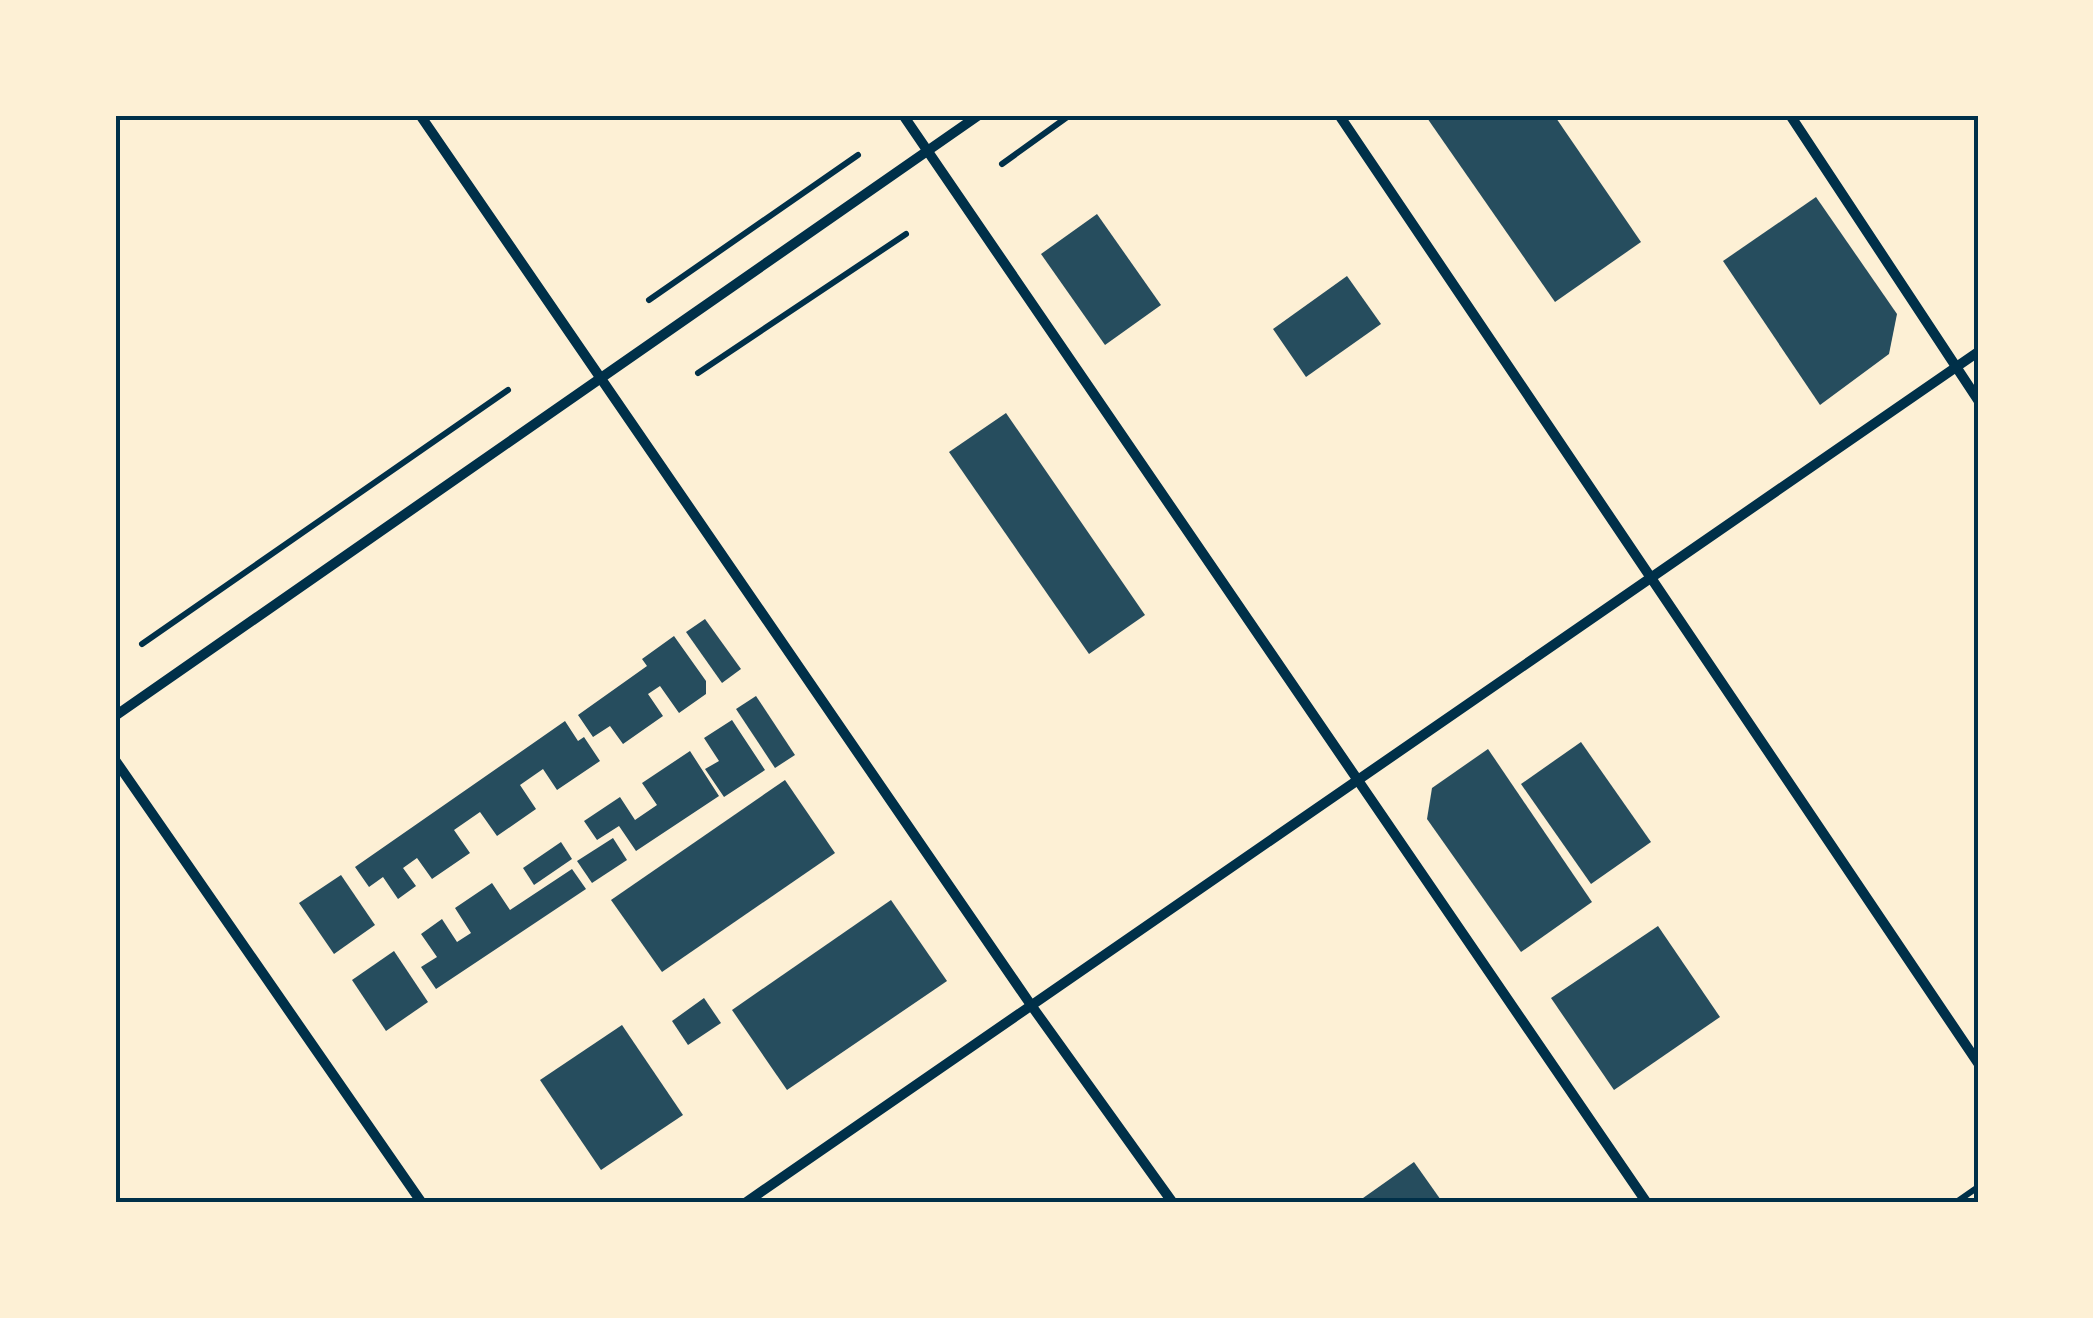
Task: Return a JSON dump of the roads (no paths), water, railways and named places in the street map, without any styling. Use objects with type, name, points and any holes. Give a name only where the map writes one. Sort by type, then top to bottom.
[{"type":"street","points":[[420,115],[1031,1006],[1172,1203]]},
{"type":"street","points":[[903,115],[1647,1203]]},
{"type":"street","points":[[115,716],[980,115]]},
{"type":"street","points":[[1339,115],[1978,1063]]},
{"type":"street","points":[[1790,115],[1978,400]]},
{"type":"street","points":[[745,1203],[1978,352]]},
{"type":"street","points":[[115,760],[422,1203]]}]
